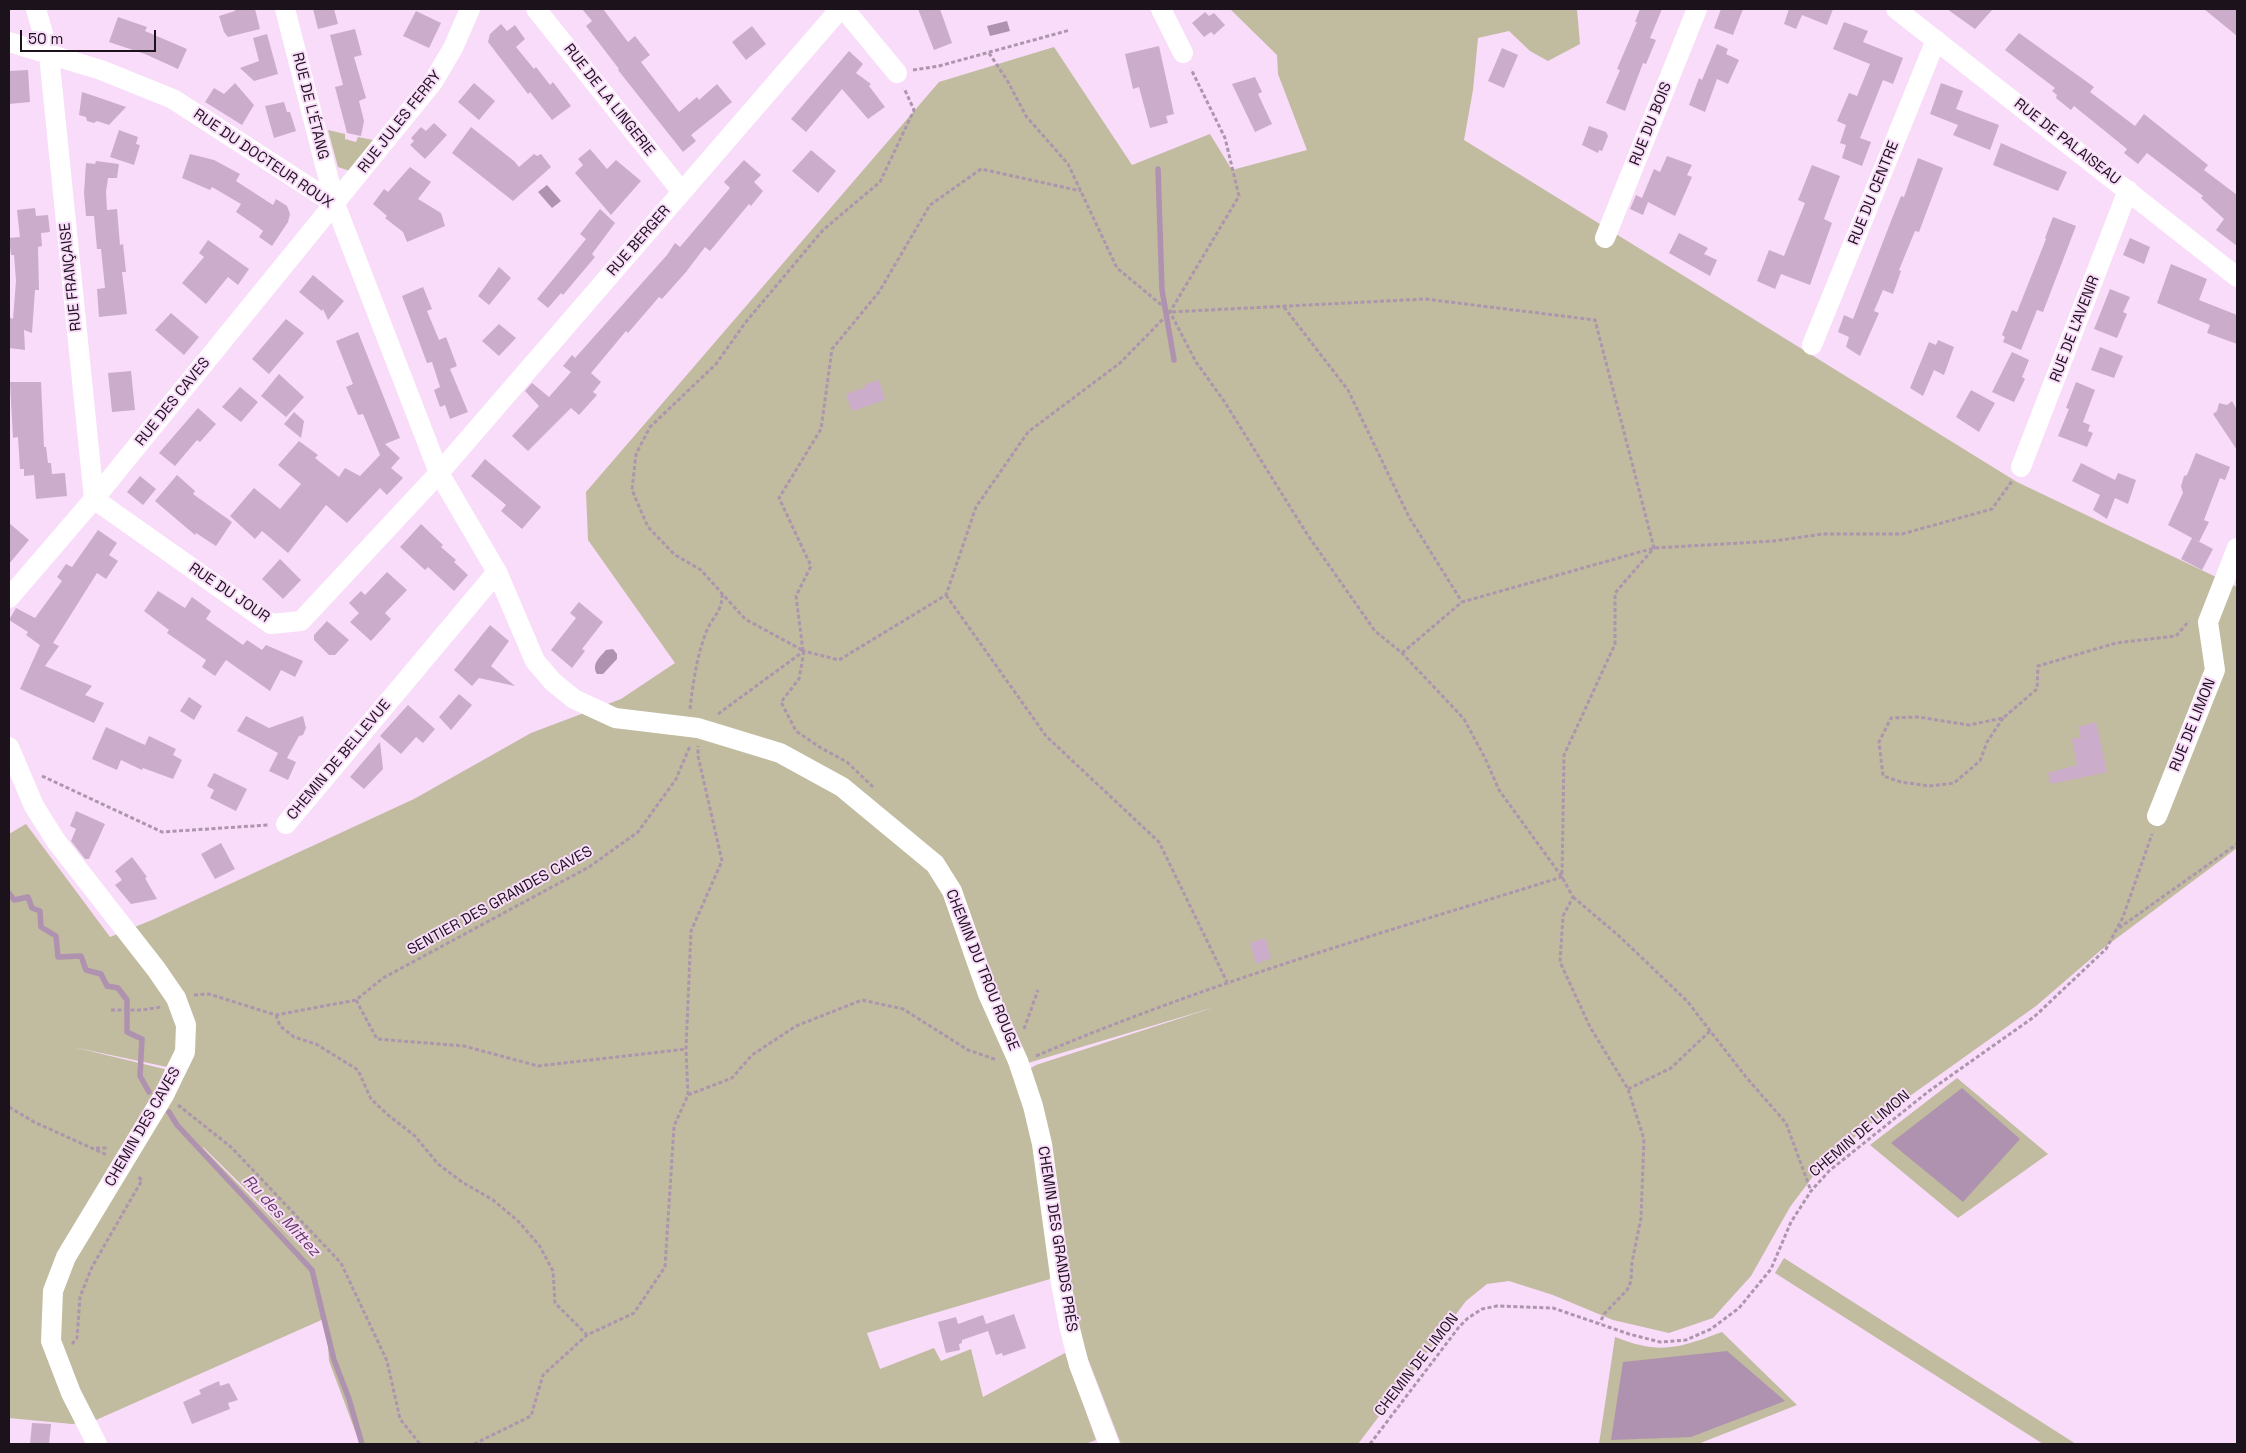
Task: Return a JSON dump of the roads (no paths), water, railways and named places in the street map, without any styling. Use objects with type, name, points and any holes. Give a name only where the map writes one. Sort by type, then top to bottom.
[{"type":"street","name":"RUE FRANÇAISE","points":[[36,9],[49,55],[94,499]]},
{"type":"street","name":"RUE DE L'ÉTANG","points":[[285,9],[335,204]]},
{"type":"street","name":"RUE JULES FERRY","points":[[335,204],[433,82],[453,48],[470,9]]},
{"type":"street","name":"RUE DE LA LINGERIE","points":[[536,9],[682,192]]},
{"type":"street","name":"RUE BERGER","points":[[439,473],[840,9]]},
{"type":"street","points":[[844,9],[897,73]]},
{"type":"street","points":[[1161,9],[1183,53]]},
{"type":"street","name":"RUE DU BOIS","points":[[1605,238],[1697,9]]},
{"type":"street","name":"RUE DE PALAISEAU","points":[[1896,9],[2237,277]]},
{"type":"street","name":"RUE DU CENTRE","points":[[1812,345],[1936,40]]},
{"type":"street","name":"RUE DU DOCTEUR ROUX","points":[[9,42],[101,70],[173,99],[335,204],[439,473]]},
{"type":"street","name":"RUE DE L'AVENIR","points":[[2021,467],[2128,190]]},
{"type":"street","name":"RUE DES CAVES","points":[[9,598],[94,499],[335,204]]},
{"type":"street","name":"RUE DU JOUR","points":[[94,499],[271,624],[301,622],[439,473]]},
{"type":"street","name":"CHEMIN DU TROU ROUGE","points":[[439,473],[497,572],[535,661],[553,682],[574,699],[615,718],[698,728],[780,753],[842,787],[935,864],[952,891],[988,994],[1017,1060]]},
{"type":"street","name":"RUE DE LIMON","points":[[2158,816],[2216,670],[2208,622],[2237,548]]},
{"type":"street","name":"CHEMIN DE BELLEVUE","points":[[286,824],[497,572]]},
{"type":"street","name":"CHEMIN DES CAVES","points":[[9,747],[34,806],[56,841],[156,969],[178,1004],[186,1025],[185,1052],[164,1095],[66,1257],[53,1291],[51,1341],[71,1393],[98,1444]]},
{"type":"street","name":"CHEMIN DES GRANDS PRÉS","points":[[1017,1060],[1033,1106],[1042,1144],[1061,1283],[1069,1325],[1079,1365],[1109,1444]]},
{"type":"waterway","points":[[1158,169],[1162,290],[1174,360]]},
{"type":"waterway","name":"Ru des Mittez","points":[[9,893],[14,900],[28,897],[32,908],[40,911],[41,927],[56,936],[58,957],[81,956],[86,970],[101,974],[107,986],[118,988],[127,1000],[127,1032],[142,1039],[140,1076],[149,1092]]},
{"type":"waterway","name":"Ru des Mittez","points":[[169,1112],[177,1125],[312,1270],[334,1360],[349,1399],[362,1444]]}]
